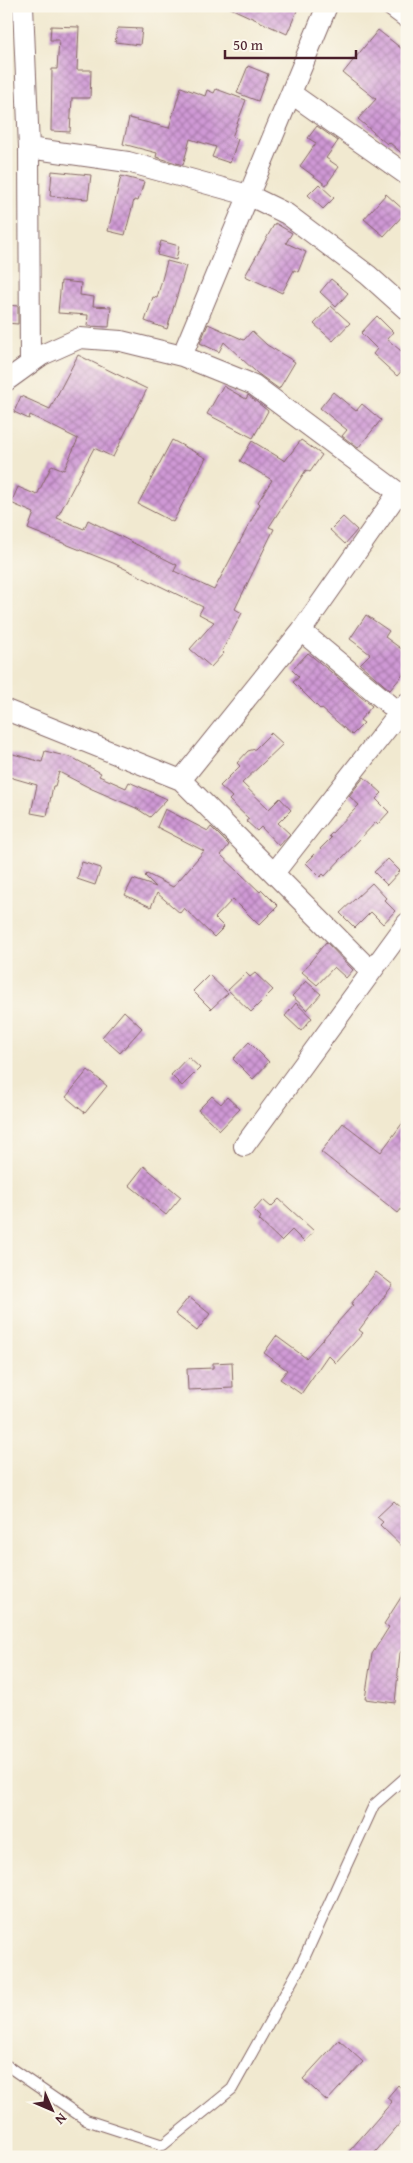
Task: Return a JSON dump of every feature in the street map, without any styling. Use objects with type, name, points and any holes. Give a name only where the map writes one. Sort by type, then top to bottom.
[{"type":"street","points":[[24,6],[29,148],[30,363]]},
{"type":"street","points":[[182,356],[248,194],[292,94],[326,6]]},
{"type":"street","points":[[390,6],[407,18]]},
{"type":"street","points":[[292,94],[407,175]]},
{"type":"street","points":[[29,148],[128,162],[248,194],[287,214],[368,275],[407,310]]},
{"type":"street","points":[[6,381],[42,355],[80,338],[121,341],[182,356],[254,385],[402,496],[301,631],[181,780]]},
{"type":"street","points":[[274,873],[404,712],[301,631]]},
{"type":"street","points":[[6,710],[181,780],[372,972]]},
{"type":"street","points":[[244,1146],[407,923]]},
{"type":"lane","points":[[6,2065],[86,2120],[163,2145],[232,2088],[301,1965],[374,1805],[407,1776]]},
{"type":"building","points":[[226,6],[299,6],[287,34]]},
{"type":"building","points":[[51,26],[79,27],[77,70],[91,70],[90,98],[72,98],[70,132],[51,131],[52,69],[57,69],[59,40],[50,40]]},
{"type":"building","points":[[118,28],[142,29],[140,45],[115,42]]},
{"type":"building","points":[[378,30],[407,53],[407,158],[389,142],[387,144],[358,119],[376,99],[343,73]]},
{"type":"building","points":[[248,66],[268,74],[258,101],[237,93]]},
{"type":"building","points":[[181,87],[205,96],[207,90],[214,93],[216,89],[246,100],[232,137],[238,139],[230,163],[212,157],[216,147],[190,139],[183,165],[156,157],[157,153],[123,144],[129,118],[169,128]]},
{"type":"building","points":[[317,126],[338,141],[326,158],[339,167],[326,185],[300,166],[316,143],[308,138]]},
{"type":"building","points":[[52,171],[91,175],[88,199],[50,196]]},
{"type":"building","points":[[121,176],[144,182],[138,201],[134,200],[125,235],[108,231]]},
{"type":"building","points":[[319,184],[334,198],[323,209],[308,195]]},
{"type":"building","points":[[386,194],[406,212],[384,236],[364,219]]},
{"type":"building","points":[[275,223],[292,233],[286,243],[306,252],[298,272],[294,270],[282,293],[245,276]]},
{"type":"building","points":[[161,241],[179,246],[176,260],[157,255]]},
{"type":"building","points":[[167,261],[186,266],[167,329],[145,321],[153,297],[157,298]]},
{"type":"building","points":[[331,279],[348,293],[336,307],[320,292]]},
{"type":"building","points":[[61,281],[81,283],[80,295],[94,297],[93,306],[111,307],[109,327],[87,326],[88,315],[58,313]]},
{"type":"building","points":[[7,305],[18,306],[18,324],[6,323]]},
{"type":"building","points":[[331,306],[350,323],[333,341],[314,324]]},
{"type":"building","points":[[377,316],[393,332],[387,339],[407,356],[407,365],[397,376],[373,354],[377,349],[361,333]]},
{"type":"building","points":[[208,324],[244,340],[252,331],[267,345],[295,362],[279,389],[257,373],[224,342],[219,352],[200,343]]},
{"type":"building","points":[[78,355],[147,389],[113,457],[94,448],[57,518],[84,529],[88,520],[177,565],[174,571],[214,590],[260,504],[258,502],[272,480],[240,461],[252,441],[285,461],[301,440],[322,455],[310,472],[306,470],[269,527],[274,529],[235,609],[242,613],[222,651],[224,653],[211,667],[190,649],[214,622],[199,614],[203,607],[113,563],[28,529],[34,513],[11,503],[18,487],[37,495],[52,465],[64,470],[78,439],[30,415],[29,419],[14,412],[21,396],[50,409]]},
{"type":"building","points":[[223,386],[246,399],[248,395],[268,411],[253,438],[207,414]]},
{"type":"building","points":[[333,392],[356,411],[362,404],[381,420],[358,448],[342,436],[347,430],[320,408]]},
{"type":"building","points":[[172,440],[206,458],[173,522],[138,504]]},
{"type":"building","points":[[343,517],[357,530],[345,544],[330,530]]},
{"type":"building","points":[[366,615],[389,631],[385,637],[407,653],[407,670],[390,690],[360,664],[370,654],[350,639]]},
{"type":"building","points":[[308,653],[372,706],[360,720],[364,723],[352,735],[320,709],[293,682],[299,677],[292,670]]},
{"type":"building","points":[[271,733],[283,744],[242,783],[269,809],[280,798],[291,810],[278,823],[290,834],[279,846],[261,827],[257,831],[246,821],[249,819],[229,800],[232,797],[220,786],[240,766],[237,763],[248,751],[255,749]]},
{"type":"building","points":[[45,751],[73,758],[101,773],[99,776],[126,788],[129,782],[167,799],[150,817],[136,808],[59,772],[55,786],[53,786],[47,816],[31,813],[37,785],[6,776],[6,752],[42,762]]},
{"type":"building","points":[[364,777],[382,793],[376,799],[389,812],[378,824],[376,822],[325,876],[323,874],[320,877],[306,863],[331,838],[329,836],[359,805],[349,796]]},
{"type":"building","points":[[165,809],[208,831],[211,827],[229,845],[221,855],[260,892],[262,890],[278,906],[259,925],[233,899],[215,918],[224,927],[214,937],[184,908],[180,913],[157,893],[151,907],[125,895],[133,879],[156,887],[145,876],[147,874],[173,887],[204,851],[157,827]]},
{"type":"building","points":[[388,859],[400,871],[387,885],[374,872]]},
{"type":"building","points":[[82,862],[101,868],[95,885],[77,879]]},
{"type":"building","points":[[372,883],[386,898],[384,900],[395,911],[383,924],[371,912],[355,928],[340,913]]},
{"type":"building","points":[[326,942],[353,970],[346,978],[334,967],[317,985],[302,972]]},
{"type":"building","points":[[246,973],[250,977],[255,973],[273,990],[251,1012],[228,990]]},
{"type":"building","points":[[209,975],[228,993],[211,1009],[193,991]]},
{"type":"building","points":[[306,981],[321,994],[307,1010],[292,996]]},
{"type":"building","points":[[296,1003],[312,1018],[301,1031],[285,1016]]},
{"type":"building","points":[[124,1011],[142,1028],[120,1053],[102,1037]]},
{"type":"building","points":[[249,1042],[269,1062],[253,1079],[233,1059]]},
{"type":"building","points":[[188,1057],[200,1068],[182,1086],[171,1075]]},
{"type":"building","points":[[88,1070],[107,1086],[85,1113],[66,1097]]},
{"type":"building","points":[[212,1096],[221,1104],[227,1097],[240,1109],[220,1130],[198,1110]]},
{"type":"building","points":[[407,1117],[407,1202],[398,1213],[321,1152],[343,1123],[381,1152]]},
{"type":"building","points":[[144,1166],[181,1197],[166,1215],[129,1185]]},
{"type":"building","points":[[279,1199],[314,1231],[304,1242],[292,1230],[281,1241],[259,1220],[261,1217],[254,1210],[263,1200],[271,1207]]},
{"type":"building","points":[[376,1272],[393,1285],[359,1330],[363,1333],[336,1363],[328,1355],[301,1394],[280,1379],[287,1370],[264,1353],[276,1336],[306,1358],[353,1305],[351,1304]]},
{"type":"building","points":[[189,1297],[210,1314],[197,1331],[175,1314]]},
{"type":"building","points":[[232,1362],[233,1388],[188,1390],[187,1369],[213,1368],[213,1363]]},
{"type":"building","points":[[394,1501],[407,1513],[407,1551],[380,1525],[383,1522],[377,1517]]},
{"type":"building","points":[[407,1588],[407,1643],[400,1653],[395,1703],[365,1699],[372,1654],[389,1627],[384,1624]]},
{"type":"building","points":[[339,2040],[363,2062],[327,2101],[303,2079]]},
{"type":"building","points":[[398,2085],[403,2090],[407,2085],[407,2115],[371,2157],[344,2157],[392,2102],[387,2098]]}]
